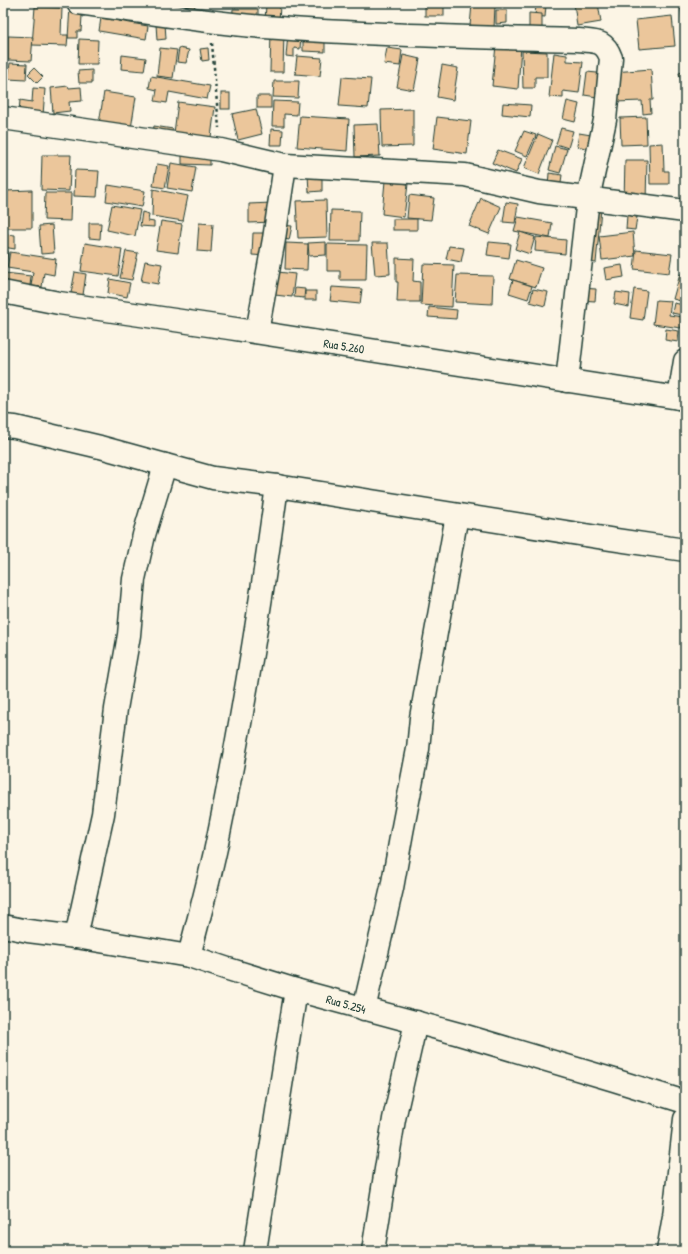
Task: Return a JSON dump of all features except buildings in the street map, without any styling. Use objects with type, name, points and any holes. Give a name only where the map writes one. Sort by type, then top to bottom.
[{"type":"street","points":[[78,3],[210,22],[263,27],[376,34],[578,40],[599,42],[607,48],[610,58],[605,120],[588,199],[567,380]]},
{"type":"street","points":[[3,118],[221,150],[285,165],[465,175],[539,192],[685,211]]},
{"type":"street","points":[[257,332],[274,240],[285,165]]},
{"type":"street","name":"Rua 5.260","points":[[3,292],[59,303],[257,332],[682,399]]},
{"type":"street","points":[[682,399],[685,361]]},
{"type":"street","points":[[3,426],[15,427],[100,447],[213,478],[277,486],[685,550]]},
{"type":"street","points":[[76,937],[103,814],[119,689],[128,635],[134,580],[144,535],[165,465]]},
{"type":"street","points":[[189,956],[218,840],[238,738],[263,591],[277,486]]},
{"type":"street","points":[[364,1009],[392,888],[418,750],[421,718],[457,515]]},
{"type":"street","name":"Rua 5.254","points":[[3,926],[189,956],[296,990],[416,1022],[685,1102]]},
{"type":"street","points":[[255,1251],[296,990]]},
{"type":"street","points":[[373,1251],[394,1119],[416,1022]]},
{"type":"street","points":[[668,1251],[674,1216],[685,1119]]},
{"type":"path","points":[[210,22],[221,150]]}]
